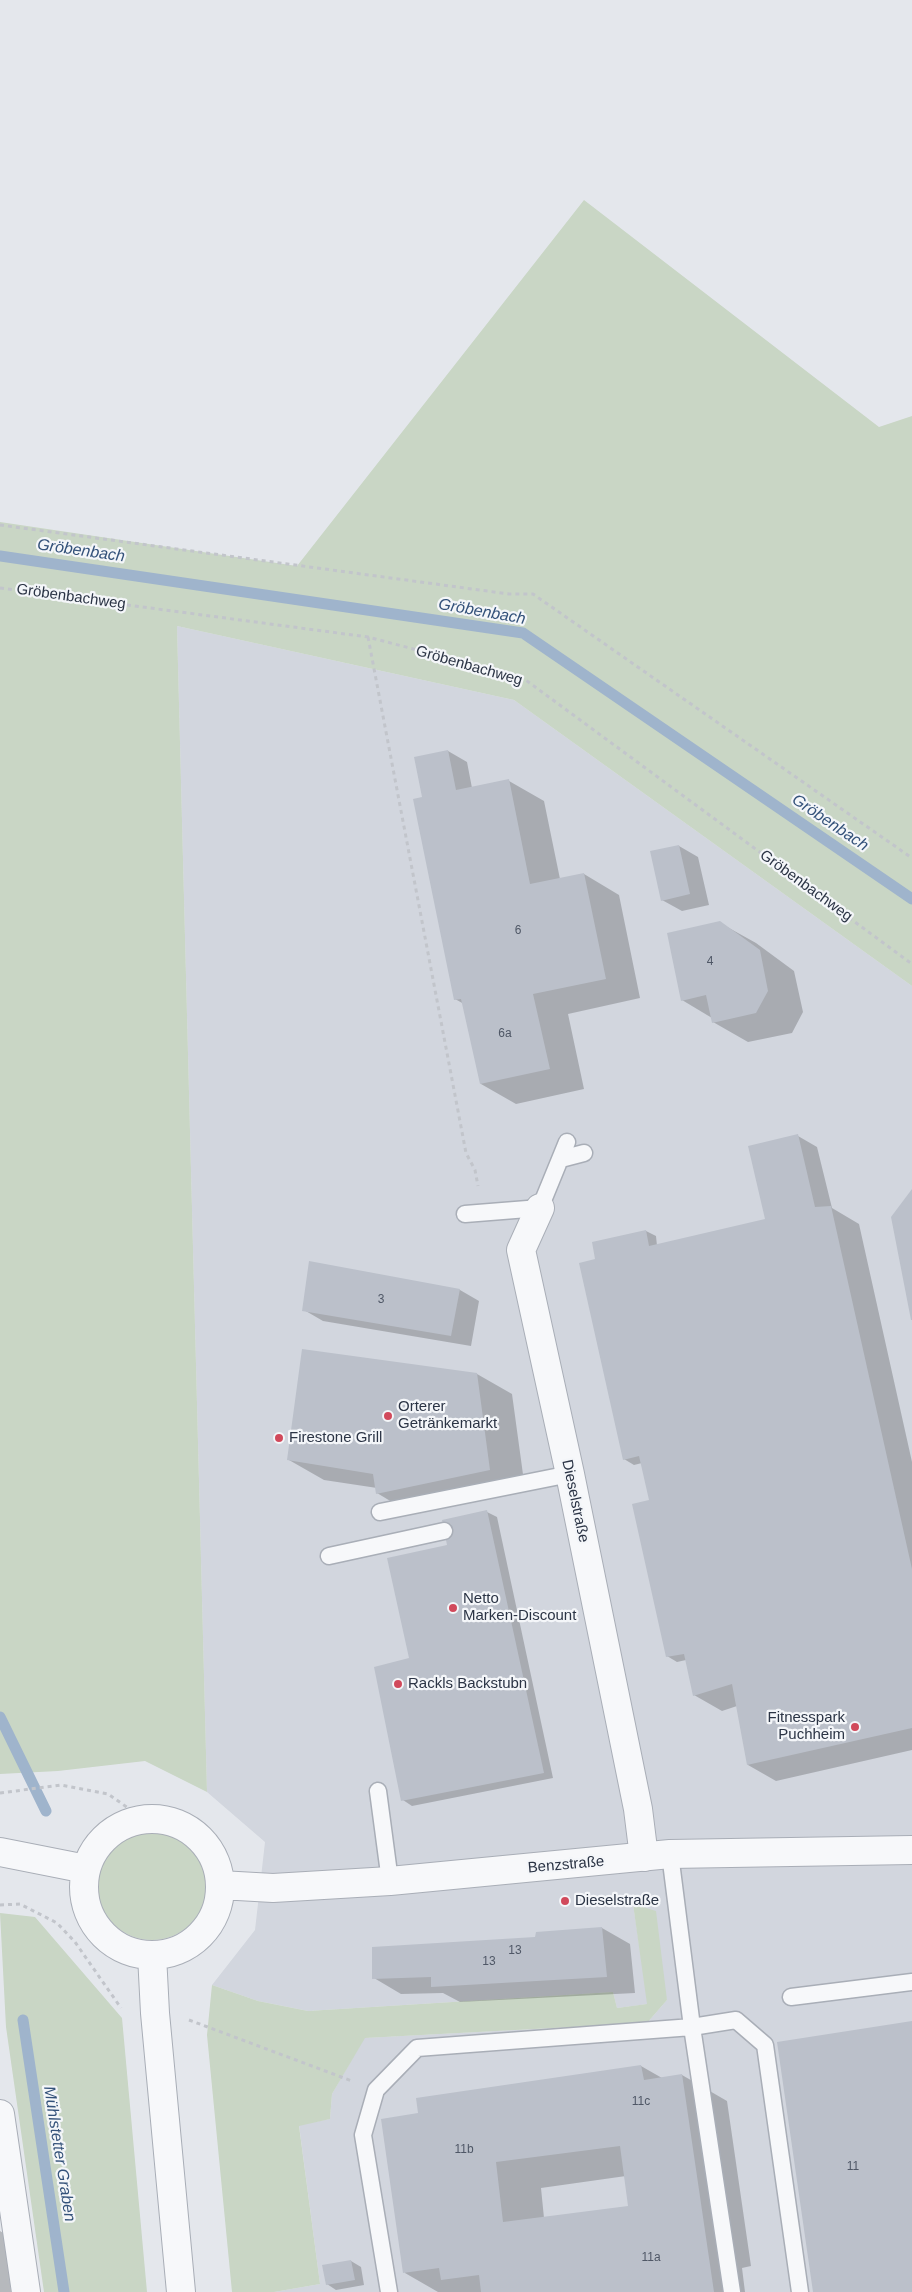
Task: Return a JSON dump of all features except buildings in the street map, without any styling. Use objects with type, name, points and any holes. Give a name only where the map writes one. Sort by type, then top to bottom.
[{"type":"street","name":"Dieselstraße","points":[[540,1208],[521,1250],[570,1474],[636,1801],[657,1856]]},
{"type":"street","points":[[144,1819],[160,1819],[176,1823],[190,1830],[202,1840],[212,1854],[220,1885],[215,1911],[200,1934],[186,1945],[170,1952],[152,1955],[118,1946],[104,1935],[93,1921],[86,1904],[84,1887],[86,1869],[92,1854],[102,1841],[121,1826],[144,1819]]},
{"type":"street","name":"Benzstraße","points":[[220,1885],[273,1888],[390,1882],[657,1856],[912,1850]]},
{"type":"street","points":[[0,1852],[86,1869]]},
{"type":"street","points":[[152,1955],[155,2013],[181,2292]]},
{"type":"street","points":[[0,2114],[10,2195],[26,2292]]},
{"type":"lane","points":[[465,1214],[483,1211],[540,1208],[567,1142]]},
{"type":"lane","points":[[560,1158],[584,1153]]},
{"type":"lane","points":[[380,1512],[570,1474]]},
{"type":"lane","points":[[329,1556],[444,1531]]},
{"type":"lane","points":[[378,1791],[390,1882]]},
{"type":"lane","points":[[657,1856],[692,2027],[732,2292]]},
{"type":"lane","points":[[790,1997],[912,1982]]},
{"type":"lane","points":[[389,2292],[363,2135],[376,2090],[418,2048],[692,2027],[736,2020],[766,2045],[800,2292]]},
{"type":"path","points":[[0,525],[509,594],[533,594],[912,858]]},
{"type":"path","name":"Gröbenbachweg","points":[[0,588],[368,637],[523,678],[912,964]]},
{"type":"path","points":[[368,637],[466,1153],[475,1170],[483,1211]]},
{"type":"path","points":[[0,1793],[20,1792],[61,1785],[108,1794],[144,1819]]},
{"type":"path","points":[[0,1905],[20,1904],[57,1923],[75,1942],[122,2008]]},
{"type":"path","points":[[189,2020],[376,2090]]},
{"type":"shaded area","points":[[177,626],[514,700],[912,986],[912,2292],[274,2292],[320,2284],[299,2125],[330,2119],[332,2094],[364,2038],[647,2023],[667,2000],[633,1904],[648,2004],[617,2008],[613,1992],[308,2011],[258,2001],[212,1985],[255,1930],[265,1842],[207,1792]]},
{"type":"green space","points":[[584,200],[879,427],[912,416],[912,986],[514,700],[177,626],[207,1792],[145,1761],[58,1771],[0,1774],[0,522],[297,566]]},
{"type":"green space","points":[[152,1832],[173,1836],[190,1848],[202,1865],[206,1886],[202,1907],[190,1924],[173,1936],[152,1940],[131,1936],[114,1924],[102,1907],[98,1886],[102,1865],[114,1848],[131,1836]]},
{"type":"green space","points":[[633,1904],[656,1911],[667,2000],[647,2023],[365,2038],[332,2094],[330,2119],[299,2126],[320,2284],[274,2292],[232,2292],[207,2035],[212,1985],[258,2001],[308,2011],[613,1992],[617,2008],[647,2004]]},
{"type":"green space","points":[[0,1913],[35,1917],[122,2018],[147,2292],[44,2292],[6,2027]]},
{"type":"waterway","name":"Gröbenbach","points":[[0,556],[523,633],[912,899]]},
{"type":"waterway","name":"Mühlstetter Graben","points":[[0,1717],[46,1811]]},
{"type":"waterway","name":"Mühlstetter Graben","points":[[23,2020],[64,2292]]},
{"type":"place","name":"Orterer Getränkemarkt","points":[[388,1416]]},
{"type":"place","name":"Firestone Grill","points":[[279,1438]]},
{"type":"place","name":"Netto Marken-Discount","points":[[453,1608]]},
{"type":"place","name":"Rackls Backstubn","points":[[398,1684]]},
{"type":"place","name":"Fitnesspark Puchheim","points":[[855,1727]]},
{"type":"place","name":"Dieselstraße","points":[[565,1901]]}]
